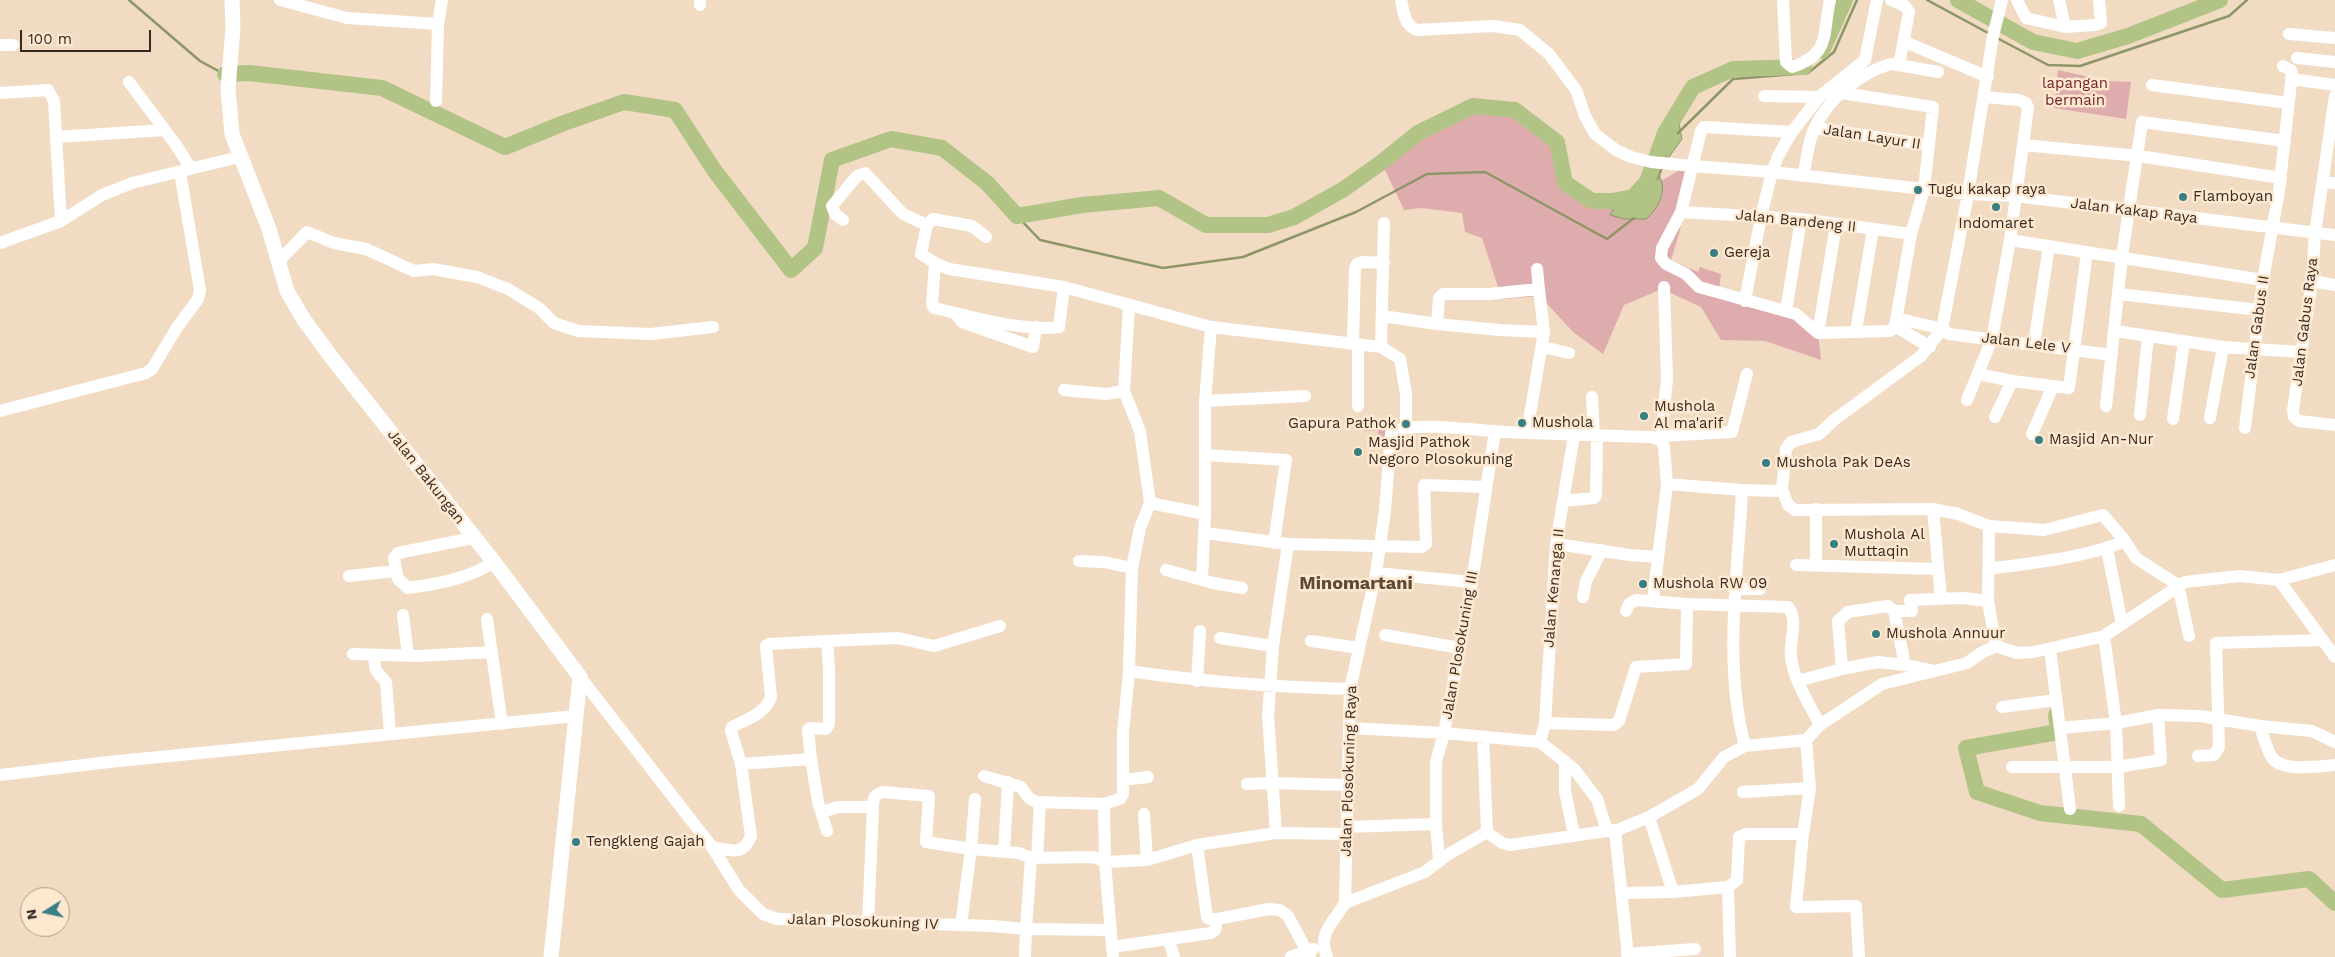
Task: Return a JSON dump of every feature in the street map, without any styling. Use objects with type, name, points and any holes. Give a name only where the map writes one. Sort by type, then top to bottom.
[{"type":"main road","name":"Jalan Bakungan","points":[[232,0],[228,89],[232,134],[239,157],[269,229],[287,291],[304,320],[335,362],[473,538],[494,562],[580,677]]},
{"type":"main road","points":[[551,957],[580,677]]},
{"type":"street","points":[[280,0],[301,2],[347,18],[438,24]]},
{"type":"street","points":[[436,101],[438,24],[442,0]]},
{"type":"street","name":"Jalan Kakap Raya","points":[[1401,0],[1405,20],[1410,27],[1417,30],[1493,26],[1520,30],[1549,54],[1576,90],[1585,116],[1595,134],[1616,150],[1631,157],[1651,162],[1772,172],[1968,194],[2015,196],[2335,235]]},
{"type":"street","points":[[1783,0],[1786,62],[1792,67],[1804,63],[1818,52],[1826,37],[1826,16],[1830,0]]},
{"type":"street","points":[[1746,301],[1761,217],[1772,172],[1792,132],[1819,97],[1866,60],[1877,0]]},
{"type":"street","points":[[1803,176],[1815,128],[1835,100],[1864,74],[1895,64],[1905,42],[1909,10],[1905,6],[1891,0]]},
{"type":"street","points":[[2017,0],[2026,18],[2064,27],[2101,23],[2099,0]]},
{"type":"street","points":[[2059,0],[2064,27]]},
{"type":"street","points":[[2001,5],[1993,36],[1968,194],[1942,330],[1930,347],[1819,434],[1791,442],[1786,449],[1782,489],[1791,509],[1933,509],[1958,514],[1989,526],[2053,529],[2103,515],[2142,564],[2178,585],[2189,636]]},
{"type":"street","points":[[2289,34],[2335,38]]},
{"type":"street","points":[[1905,42],[1988,77]]},
{"type":"street","points":[[2297,58],[2335,62]]},
{"type":"street","points":[[1866,60],[1938,72]]},
{"type":"street","points":[[2283,66],[2291,70],[2291,79],[2335,85]]},
{"type":"street","name":"Jalan Gabus II","points":[[2245,428],[2263,280],[2281,178],[2291,79]]},
{"type":"street","points":[[0,411],[146,373],[152,369],[176,329],[198,299],[200,290],[185,170],[165,130],[129,82]]},
{"type":"street","points":[[2152,85],[2288,103]]},
{"type":"street","points":[[0,92],[48,90],[54,101],[61,221]]},
{"type":"street","points":[[1792,132],[1704,127],[1701,131],[1681,212],[1662,248],[1660,255],[1662,260],[1686,274],[1699,287],[1796,314],[1818,332],[1890,331],[1896,322],[1911,234],[1924,189],[1933,107],[1842,93]]},
{"type":"street","points":[[1764,96],[1819,97]]},
{"type":"street","name":"Jalan Gabus Raya","points":[[2335,96],[2329,182],[2315,233],[2312,281],[2293,410],[2294,417],[2300,421],[2335,425]]},
{"type":"street","points":[[1967,400],[1992,339],[2010,240],[2028,108],[2026,103],[2019,100],[1984,97]]},
{"type":"street","points":[[2106,406],[2122,256],[2142,122],[2285,140]]},
{"type":"street","name":"Jalan Layur II","points":[[1815,128],[1930,145]]},
{"type":"street","points":[[56,137],[165,130]]},
{"type":"street","points":[[2022,145],[2138,156],[2281,178]]},
{"type":"street","points":[[0,243],[61,221],[102,195],[132,183],[239,157]]},
{"type":"street","points":[[843,220],[835,214],[832,206],[857,176],[865,173],[903,214],[927,225]]},
{"type":"street","name":"Jalan Bandeng II","points":[[1681,212],[1801,219],[1911,234]]},
{"type":"street","points":[[986,237],[967,224],[933,219],[927,225],[921,254],[949,269],[1064,288],[1212,327],[1380,347],[1400,358],[1406,394],[1406,428],[1464,428],[1661,438],[1732,432],[1747,374]]},
{"type":"street","points":[[1786,311],[1801,219]]},
{"type":"street","points":[[1380,347],[1384,223]]},
{"type":"street","points":[[1818,332],[1836,225]]},
{"type":"street","points":[[1856,331],[1873,229]]},
{"type":"street","points":[[278,262],[307,232],[334,243],[366,249],[414,271],[433,269],[477,277],[508,289],[539,308],[554,323],[578,331],[651,334],[713,327]]},
{"type":"street","points":[[2010,240],[2122,256],[2263,280]]},
{"type":"street","points":[[2034,344],[2049,246]]},
{"type":"street","points":[[1978,374],[2012,381],[2069,388],[2076,349],[2087,252]]},
{"type":"street","points":[[1358,406],[1355,344],[1355,268],[1357,264],[1363,262],[1384,263]]},
{"type":"street","points":[[935,263],[932,304],[934,308],[993,321],[1056,328],[1061,325],[1064,288]]},
{"type":"street","points":[[1527,432],[1543,347],[1544,332],[1537,269]]},
{"type":"street","points":[[2312,281],[2335,284]]},
{"type":"street","points":[[1653,600],[1667,484],[1664,447],[1661,438],[1667,379],[1664,287]]},
{"type":"street","points":[[1437,324],[1439,298],[1444,294],[1489,294],[1540,289]]},
{"type":"street","points":[[2119,294],[2259,310]]},
{"type":"street","points":[[984,776],[1021,787],[1032,801],[1104,804],[1120,799],[1123,794],[1123,733],[1129,671],[1132,568],[1140,528],[1150,503],[1140,431],[1124,391],[1129,306]]},
{"type":"street","points":[[956,313],[962,322],[1033,347],[1036,327]]},
{"type":"street","points":[[1382,316],[1437,324],[1544,332]]},
{"type":"street","points":[[1896,322],[1930,347]]},
{"type":"street","name":"Jalan Lele V","points":[[1896,322],[1942,330],[1949,334],[2112,355]]},
{"type":"street","points":[[1202,580],[1205,533],[1205,401],[1212,327]]},
{"type":"street","points":[[2115,331],[2223,347],[2301,352]]},
{"type":"street","points":[[2140,415],[2148,336]]},
{"type":"street","points":[[2173,419],[2184,342]]},
{"type":"street","points":[[1543,347],[1569,353]]},
{"type":"street","points":[[2210,418],[2223,347]]},
{"type":"street","points":[[1995,418],[2012,381]]},
{"type":"street","points":[[2032,434],[2053,386]]},
{"type":"street","points":[[1064,390],[1106,394],[1124,391]]},
{"type":"street","points":[[1205,401],[1305,396]]},
{"type":"street","points":[[1563,502],[1594,498],[1596,496],[1592,397]]},
{"type":"street","name":"Jalan Plosokuning Raya","points":[[1345,903],[1350,689],[1376,573],[1384,511],[1389,438],[1394,431],[1406,428]]},
{"type":"street","name":"Jalan Plosokuning III","points":[[1439,860],[1436,824],[1436,762],[1444,733],[1472,582],[1495,431]]},
{"type":"street","name":"Jalan Kenanga II","points":[[1540,742],[1545,723],[1556,544],[1574,435]]},
{"type":"street","points":[[1206,455],[1286,460],[1274,543]]},
{"type":"street","points":[[1667,484],[1770,492],[1782,489]]},
{"type":"street","points":[[1205,533],[1288,544],[1425,546],[1424,485],[1485,488]]},
{"type":"street","points":[[1742,490],[1734,589],[1733,671],[1745,746]]},
{"type":"street","points":[[1150,503],[1205,514]]},
{"type":"street","points":[[1816,509],[1816,565]]},
{"type":"street","points":[[1933,509],[1941,599]]},
{"type":"street","points":[[1989,526],[1988,601],[1996,646]]},
{"type":"street","points":[[473,538],[398,553],[394,558],[395,571],[399,581],[408,588],[457,578],[494,562]]},
{"type":"street","points":[[1988,569],[2050,561],[2107,549],[2125,541]]},
{"type":"street","points":[[1276,833],[1268,716],[1273,646],[1288,544]]},
{"type":"street","points":[[1556,544],[1658,557]]},
{"type":"street","points":[[2107,549],[2122,624]]},
{"type":"street","points":[[1583,598],[1586,581],[1602,550]]},
{"type":"street","points":[[1079,561],[1104,562],[1132,568]]},
{"type":"street","points":[[1796,565],[1938,569]]},
{"type":"street","points":[[1487,832],[1502,843],[1510,845],[1612,830],[1649,817],[1698,789],[1724,757],[1745,746],[1806,740],[1820,725],[1882,684],[1967,663],[1996,646],[2017,653],[2050,649],[2104,636],[2178,585],[2206,579],[2240,576],[2279,580],[2335,566]]},
{"type":"street","points":[[1166,570],[1242,588]]},
{"type":"street","points":[[349,576],[395,571]]},
{"type":"street","points":[[1376,573],[1472,582]]},
{"type":"street","points":[[2279,580],[2335,657]]},
{"type":"street","points":[[1734,589],[1760,589]]},
{"type":"street","points":[[1626,611],[1632,602],[1653,600],[1687,604],[1785,606],[1790,610],[1793,622],[1791,657],[1798,681],[1820,725]]},
{"type":"street","points":[[1894,611],[1912,611],[1910,600],[1988,601]]},
{"type":"street","points":[[1545,723],[1614,724],[1619,721],[1636,667],[1686,664],[1687,604]]},
{"type":"street","points":[[1842,669],[1838,621],[1848,612],[1888,606],[1894,611],[1905,665]]},
{"type":"street","points":[[403,615],[408,656]]},
{"type":"street","points":[[487,619],[502,724]]},
{"type":"street","points":[[712,847],[734,851],[743,850],[751,836],[741,764],[731,729],[758,714],[768,704],[771,697],[766,646],[769,644],[898,638],[934,646],[1000,626]]},
{"type":"street","points":[[1197,681],[1200,632]]},
{"type":"street","points":[[1385,635],[1460,648]]},
{"type":"street","points":[[2104,636],[2116,723],[2119,806]]},
{"type":"street","points":[[1220,638],[1273,646]]},
{"type":"street","points":[[2198,756],[2211,756],[2218,751],[2219,718],[2216,643],[2322,640]]},
{"type":"street","points":[[827,641],[829,728],[810,728],[808,730],[810,759],[818,802],[827,831]]},
{"type":"street","points":[[1310,641],[1359,648]]},
{"type":"street","points":[[2050,649],[2070,809]]},
{"type":"street","points":[[354,654],[408,656],[492,652]]},
{"type":"street","points":[[374,655],[375,670],[378,676],[386,682],[390,734]]},
{"type":"street","points":[[1798,681],[1842,669],[1878,662],[1905,665],[1934,672]]},
{"type":"street","points":[[1129,671],[1197,681],[1270,687],[1350,689]]},
{"type":"street","name":"Jalan Plosokuning IV","points":[[580,677],[712,847],[740,890],[763,914],[777,919],[1026,929],[1110,930]]},
{"type":"street","points":[[0,775],[502,724],[576,709],[594,697]]},
{"type":"street","points":[[2002,707],[2056,700]]},
{"type":"street","points":[[2012,767],[2117,767],[2161,760],[2158,715]]},
{"type":"street","points":[[2060,728],[2116,723],[2158,715],[2219,718],[2260,726],[2312,730],[2335,742]]},
{"type":"street","points":[[2260,726],[2270,756],[2277,762],[2302,768],[2335,765]]},
{"type":"street","points":[[1349,728],[1444,733],[1540,742],[1565,761],[1597,799],[1612,830],[1622,893],[1628,955],[1695,949]]},
{"type":"street","points":[[1483,737],[1487,832]]},
{"type":"street","points":[[1806,740],[1810,788],[1803,834],[1796,907],[1856,906],[1859,957]]},
{"type":"street","points":[[741,764],[810,759]]},
{"type":"street","points":[[1565,761],[1565,790],[1574,835]]},
{"type":"street","points":[[1123,780],[1148,777]]},
{"type":"street","points":[[1004,851],[1008,782]]},
{"type":"street","points":[[1248,784],[1348,785]]},
{"type":"street","points":[[1743,792],[1810,788]]},
{"type":"street","points":[[868,923],[872,807],[873,799],[882,792],[929,796],[926,842],[971,849],[1019,853],[1034,858],[1094,857],[1105,862],[1147,860],[1197,845],[1276,833],[1436,824]]},
{"type":"street","points":[[962,925],[975,799]]},
{"type":"street","points":[[1025,957],[1026,929],[1040,802]]},
{"type":"street","points":[[1104,804],[1105,862],[1113,952],[1211,933],[1218,925],[1217,919]]},
{"type":"street","points":[[822,812],[838,807],[872,807]]},
{"type":"street","points":[[1144,814],[1147,860]]},
{"type":"street","points":[[1649,817],[1672,892]]},
{"type":"street","points":[[1314,952],[1326,928],[1345,903],[1425,872],[1439,860],[1487,832]]},
{"type":"street","points":[[1622,893],[1672,892],[1728,887],[1737,880],[1739,837],[1746,834],[1803,834]]},
{"type":"street","points":[[1197,845],[1209,919],[1269,909],[1280,910],[1288,916],[1314,952]]},
{"type":"street","points":[[1728,887],[1730,957]]},
{"type":"street","points":[[1169,940],[1174,957]]},
{"type":"street","points":[[1291,957],[1314,952]]},
{"type":"green space","name":"lapangan bermain","points":[[2058,70],[2107,81],[2131,82],[2126,119],[2054,108]]},
{"type":"green space","points":[[1475,111],[1518,114],[1554,143],[1562,184],[1594,207],[1635,203],[1654,185],[1692,163],[1679,234],[1671,260],[1698,272],[1700,267],[1721,274],[1719,289],[1797,313],[1818,333],[1821,360],[1765,341],[1721,340],[1701,307],[1662,289],[1624,305],[1603,354],[1573,332],[1540,296],[1502,299],[1482,238],[1465,232],[1462,213],[1421,208],[1404,210],[1384,168],[1420,139]]},
{"type":"green space","points":[[1385,419],[1387,449],[1378,449],[1378,431],[1365,431],[1365,420]]},
{"type":"shaded area","points":[[1673,118],[1679,123],[1682,139],[1666,161],[1665,133]]},
{"type":"shaded area","points":[[1659,175],[1662,181],[1662,193],[1658,205],[1646,219],[1624,219],[1610,215],[1616,205],[1631,203],[1647,194]]},
{"type":"waterway","points":[[129,0],[200,61],[224,74]]},
{"type":"waterway","points":[[1822,51],[1845,0]]},
{"type":"waterway","points":[[1678,133],[1733,79],[1808,73],[1834,52],[1857,0]]},
{"type":"waterway","points":[[1927,0],[1990,34]]},
{"type":"waterway","points":[[1958,0],[2033,42],[2077,51],[2128,36],[2220,0]]},
{"type":"waterway","points":[[1997,38],[2048,65],[2080,66],[2229,16],[2247,0]]},
{"type":"waterway","points":[[225,74],[249,73],[382,88],[505,147],[564,123],[624,102],[675,110],[714,170],[791,270],[815,248],[832,160],[891,139],[942,148],[987,183],[1017,216],[1082,205],[1159,198],[1206,225],[1268,225],[1294,217],[1344,189],[1418,133],[1473,106],[1515,110],[1557,142],[1565,183],[1592,201],[1612,201],[1633,197],[1647,182],[1665,133],[1693,87],[1733,69],[1804,67]]},
{"type":"waterway","points":[[1658,178],[1662,167]]},
{"type":"waterway","points":[[1017,216],[1040,240],[1163,268],[1243,257],[1356,212],[1427,174],[1485,172],[1607,239],[1634,218]]},
{"type":"waterway","points":[[2056,715],[2058,732],[1966,748],[1977,792],[2040,813],[2141,824],[2222,890],[2309,879],[2335,903]]},
{"type":"place","name":"Tugu kakap raya","points":[[1918,190]]},
{"type":"place","name":"Flamboyan","points":[[2183,197]]},
{"type":"place","name":"Indomaret","points":[[1996,207]]},
{"type":"place","name":"Gereja","points":[[1714,253]]},
{"type":"place","name":"Mushola Al ma'arif","points":[[1644,416]]},
{"type":"place","name":"Mushola","points":[[1522,423]]},
{"type":"place","name":"Gapura Pathok","points":[[1406,424]]},
{"type":"place","name":"Masjid An-Nur","points":[[2039,440]]},
{"type":"place","name":"Masjid Pathok Negoro Plosokuning","points":[[1358,452]]},
{"type":"place","name":"Mushola Pak DeAs","points":[[1766,463]]},
{"type":"place","name":"Mushola Al Muttaqin","points":[[1834,544]]},
{"type":"place","name":"Mushola RW 09","points":[[1643,584]]},
{"type":"place","name":"Mushola Annuur","points":[[1876,634]]},
{"type":"place","name":"Tengkleng Gajah","points":[[576,842]]},
{"type":"district","name":"Minomartani","points":[[1356,584]]}]
